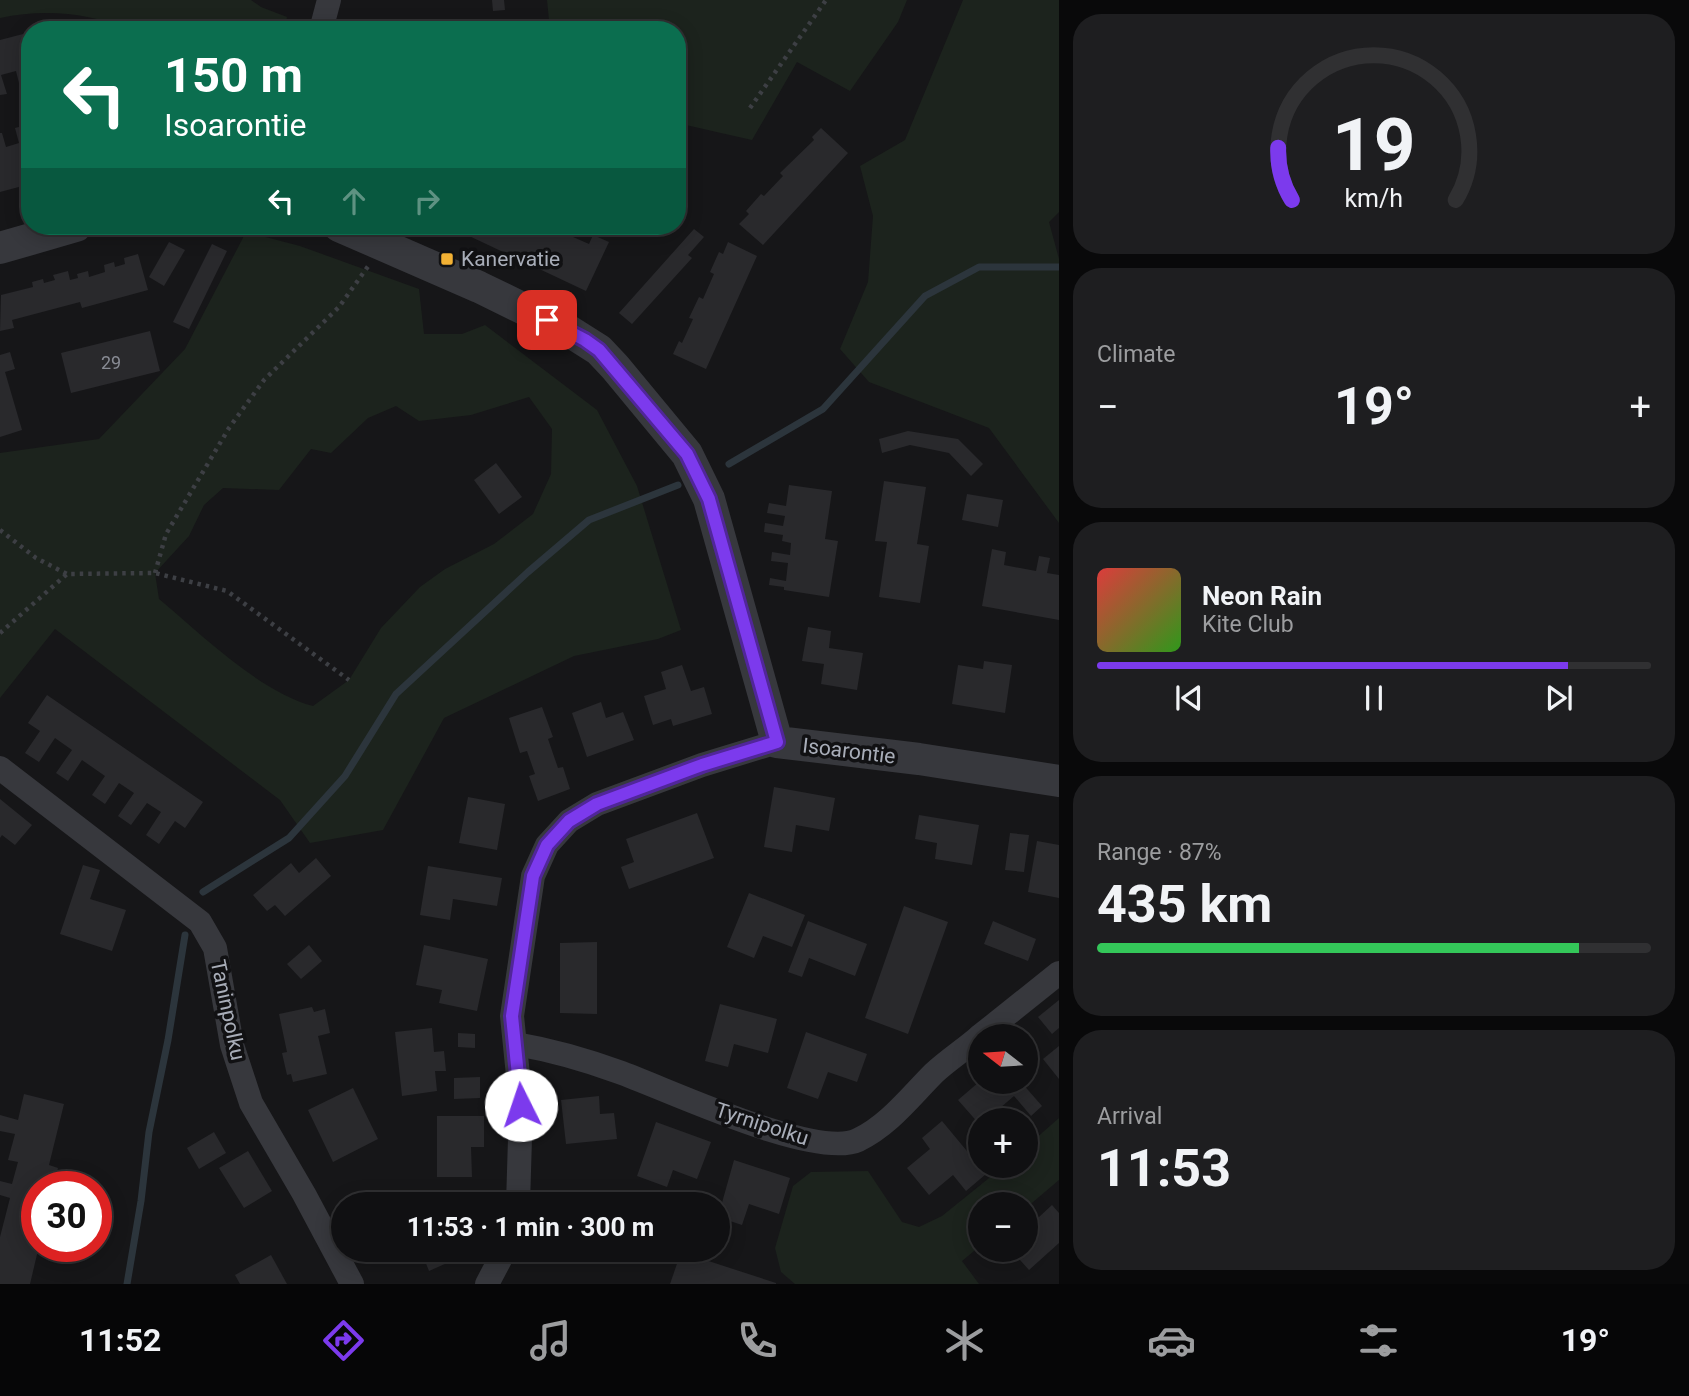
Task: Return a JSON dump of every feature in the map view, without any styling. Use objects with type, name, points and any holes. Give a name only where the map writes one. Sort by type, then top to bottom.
[{"type":"street","points":[[324,21],[330,0]]},
{"type":"street","points":[[0,248],[45,235]]},
{"type":"street","name":"Isoarontie","points":[[360,235],[480,287],[585,340],[615,367],[687,454],[709,499],[777,742],[919,759],[1059,781]]},
{"type":"street","points":[[518,1192],[521,1105],[512,1016],[533,876],[547,845],[569,821],[597,804],[702,765],[777,742]]},
{"type":"street","name":"Taninpolku","points":[[0,768],[201,922],[215,948],[232,1045],[251,1104],[304,1194],[352,1284]]},
{"type":"street","name":"Tyrnipolku","points":[[995,1024],[1059,973]]},
{"type":"street","name":"Tyrnipolku","points":[[516,1044],[547,1050],[619,1072],[766,1129],[819,1143],[856,1141],[893,1116],[936,1072],[968,1046]]},
{"type":"street","points":[[487,1284],[499,1262]]},
{"type":"path","points":[[750,108],[825,0]]},
{"type":"path","points":[[155,573],[166,534],[229,428],[264,380],[338,307],[384,245]]},
{"type":"path","points":[[0,530],[36,558],[67,574],[155,573],[226,591],[349,680]]},
{"type":"path","points":[[0,634],[67,574]]},
{"type":"shaded area","points":[[0,0],[251,0],[287,17],[286,21],[104,21],[49,13],[0,18]]},
{"type":"shaded area","points":[[547,0],[907,0],[898,22],[850,91],[797,62],[752,140],[686,125],[686,21],[549,21]]},
{"type":"shaded area","points":[[963,0],[1059,0],[1059,212],[1049,222],[1059,259],[1059,523],[989,428],[869,382],[840,349],[868,282],[873,216],[860,166],[905,140]]},
{"type":"shaded area","points":[[244,235],[258,235],[300,246],[419,289],[424,334],[462,334],[485,325],[597,410],[637,486],[681,630],[658,639],[574,656],[444,718],[383,830],[310,843],[280,800],[55,629],[0,698],[0,453],[99,439],[185,349]],"holes":[[[529,397],[552,429],[551,474],[533,514],[494,544],[445,569],[420,587],[381,628],[349,680],[313,706],[293,699],[252,675],[159,599],[155,573],[189,536],[204,505],[223,488],[279,490],[311,449],[331,453],[368,418],[396,406],[419,421],[471,415]]]},
{"type":"shaded area","points":[[1059,1118],[1059,1180],[1038,1198],[1038,1192],[972,1192],[989,1178],[1038,1178],[1038,1136]]},
{"type":"shaded area","points":[[868,1171],[902,1222],[919,1227],[942,1216],[968,1195],[968,1256],[962,1261],[979,1284],[795,1284],[781,1272],[775,1248],[793,1186],[811,1172]]},
{"type":"building","points":[[492,0],[504,0],[505,10],[493,11]]},
{"type":"building","points":[[21,35],[21,87],[16,71],[1,75],[7,94],[0,95],[0,40]]},
{"type":"building","points":[[21,126],[21,186],[0,192],[0,133],[6,147],[19,143],[15,128]]},
{"type":"building","points":[[821,128],[848,153],[763,245],[739,224],[749,214],[746,211],[783,176],[780,173],[814,140],[812,137]]},
{"type":"building","points":[[694,229],[704,237],[688,255],[692,258],[632,324],[619,313]]},
{"type":"building","points":[[467,235],[569,235],[589,244],[593,235],[609,242],[586,291]]},
{"type":"building","points":[[169,242],[185,250],[164,286],[149,277]]},
{"type":"building","points":[[728,242],[757,256],[706,369],[673,354],[679,341],[682,343],[693,319],[689,318],[699,297],[703,299],[714,274],[710,272],[719,252],[723,254]]},
{"type":"building","points":[[212,244],[227,251],[189,329],[173,322]]},
{"type":"building","points":[[138,254],[148,290],[82,308],[80,302],[12,320],[14,328],[0,331],[1,295],[33,287],[32,282],[55,280],[53,275],[68,271],[70,280],[78,278],[77,274],[88,271],[89,277],[105,272],[104,265],[114,262],[115,267],[125,264],[124,258]]},
{"type":"building","points":[[150,331],[160,371],[71,393],[61,353]]},
{"type":"building","points":[[10,352],[15,369],[5,372],[22,430],[0,437],[0,355]]},
{"type":"building","points":[[908,431],[958,439],[983,464],[971,476],[949,453],[910,445],[882,453],[879,439]]},
{"type":"building","points":[[496,463],[522,497],[499,514],[474,480]]},
{"type":"building","points":[[884,481],[926,487],[917,544],[929,546],[920,603],[879,597],[887,542],[875,541]]},
{"type":"building","points":[[789,485],[832,491],[825,539],[838,541],[829,597],[769,585],[770,578],[786,581],[788,563],[771,561],[772,552],[790,555],[791,543],[782,541],[783,535],[764,532],[765,523],[783,526],[785,516],[767,513],[769,503],[786,506]]},
{"type":"building","points":[[967,494],[1003,500],[998,527],[962,520]]},
{"type":"building","points":[[992,549],[1006,552],[1004,565],[1036,571],[1039,556],[1050,558],[1047,573],[1059,575],[1059,620],[982,606]]},
{"type":"building","points":[[808,627],[831,631],[829,648],[863,653],[857,690],[821,684],[824,664],[802,661]]},
{"type":"building","points":[[984,661],[1012,665],[1005,713],[952,704],[958,665],[983,669]]},
{"type":"building","points":[[682,665],[691,691],[704,687],[712,714],[673,726],[671,719],[653,725],[644,696],[666,689],[661,672]]},
{"type":"building","points":[[47,695],[203,802],[185,828],[175,821],[159,844],[146,835],[161,812],[147,803],[131,825],[118,816],[134,793],[119,783],[105,804],[92,795],[105,776],[82,760],[68,781],[56,773],[72,750],[55,738],[39,762],[25,753],[40,731],[28,723]]},
{"type":"building","points":[[601,702],[606,718],[623,712],[634,740],[587,757],[572,713]]},
{"type":"building","points":[[542,707],[553,737],[548,739],[558,768],[563,767],[570,789],[538,801],[529,776],[535,774],[527,751],[520,753],[509,718]]},
{"type":"building","points":[[774,787],[835,798],[829,831],[796,825],[792,852],[764,847]]},
{"type":"building","points":[[468,797],[505,804],[497,850],[459,843]]},
{"type":"building","points":[[0,799],[32,825],[15,845],[2,835],[0,838]]},
{"type":"building","points":[[697,813],[714,858],[629,889],[621,867],[634,862],[626,839]]},
{"type":"building","points":[[919,815],[979,825],[972,865],[935,859],[937,843],[915,839]]},
{"type":"building","points":[[1010,833],[1029,835],[1024,872],[1005,870]]},
{"type":"building","points":[[1037,841],[1059,845],[1059,898],[1028,892]]},
{"type":"building","points":[[316,858],[331,876],[285,916],[275,905],[267,911],[253,895],[291,863],[299,873]]},
{"type":"building","points":[[83,865],[100,870],[90,899],[126,910],[112,951],[60,934]]},
{"type":"building","points":[[428,866],[502,878],[497,906],[453,899],[450,920],[420,915]]},
{"type":"building","points":[[749,893],[805,915],[792,947],[763,936],[754,958],[727,947]]},
{"type":"building","points":[[904,906],[948,922],[908,1034],[865,1018]]},
{"type":"building","points":[[808,921],[867,944],[855,976],[809,958],[802,977],[788,972]]},
{"type":"building","points":[[993,921],[1036,939],[1028,961],[984,944]]},
{"type":"building","points":[[597,942],[597,1014],[560,1013],[560,943]]},
{"type":"building","points":[[309,945],[322,961],[301,979],[287,964]]},
{"type":"building","points":[[424,945],[488,959],[477,1011],[439,1003],[442,990],[416,985]]},
{"type":"building","points":[[1059,1000],[1059,1028],[1052,1034],[1038,1017]]},
{"type":"building","points":[[720,1004],[777,1019],[768,1053],[734,1044],[728,1067],[705,1061]]},
{"type":"building","points":[[312,1007],[314,1012],[325,1009],[330,1033],[318,1036],[327,1074],[293,1082],[291,1074],[287,1075],[282,1053],[287,1052],[279,1014]]},
{"type":"building","points":[[432,1028],[434,1052],[444,1051],[446,1071],[435,1071],[437,1091],[402,1096],[395,1032]]},
{"type":"building","points":[[806,1032],[867,1054],[857,1082],[828,1072],[818,1099],[787,1088]]},
{"type":"building","points":[[458,1033],[475,1034],[475,1048],[458,1047]]},
{"type":"building","points":[[1059,1046],[1059,1079],[1043,1059]]},
{"type":"building","points":[[480,1077],[480,1098],[454,1099],[454,1078]]},
{"type":"building","points":[[353,1088],[378,1139],[333,1162],[308,1110]]},
{"type":"building","points":[[968,1091],[968,1094],[1032,1094],[1042,1106],[1038,1110],[1024,1108],[1014,1096],[1000,1108],[968,1108],[968,1111],[958,1100]]},
{"type":"building","points":[[24,1094],[64,1104],[49,1165],[58,1168],[57,1171],[21,1171],[21,1262],[35,1262],[30,1284],[0,1284],[0,1237],[10,1198],[0,1195],[0,1181],[12,1184],[18,1162],[8,1160],[15,1134],[0,1131],[0,1115],[18,1120]]},
{"type":"building","points":[[599,1096],[600,1114],[614,1113],[617,1139],[566,1144],[561,1100]]},
{"type":"building","points":[[437,1116],[484,1116],[484,1147],[471,1147],[472,1177],[437,1177]]},
{"type":"building","points":[[942,1121],[968,1152],[968,1178],[981,1178],[966,1191],[953,1175],[929,1195],[907,1168],[930,1149],[922,1138]]},
{"type":"building","points":[[656,1122],[711,1142],[697,1179],[673,1170],[667,1187],[637,1176]]},
{"type":"building","points":[[214,1132],[226,1153],[199,1169],[187,1148]]},
{"type":"building","points":[[248,1151],[272,1191],[244,1208],[219,1168]]},
{"type":"building","points":[[734,1160],[790,1178],[779,1214],[749,1204],[742,1225],[730,1221],[730,1192],[725,1192]]},
{"type":"building","points":[[1052,1205],[1059,1213],[1059,1243],[1038,1262],[1038,1218]]},
{"type":"building","points":[[271,1255],[287,1284],[240,1284],[235,1275]]},
{"type":"building","points":[[425,1262],[449,1262],[429,1271]]},
{"type":"building","points":[[678,1262],[712,1262],[776,1283],[776,1284],[670,1284]]},
{"type":"building","points":[[1022,1262],[1038,1262],[1029,1270]]},
{"type":"waterway","points":[[729,464],[823,409],[925,296],[979,267],[1059,267]]},
{"type":"waterway","points":[[203,892],[289,838],[345,776],[396,694],[528,572],[589,520],[678,485]]},
{"type":"waterway","points":[[127,1284],[149,1132],[168,1040],[185,935]]},
{"type":"place","name":"Kanervatie","points":[[447,259]]},
{"type":"route","points":[[521,1105],[512,1016],[533,876],[547,845],[569,821],[597,804],[702,765],[777,742],[763,700],[709,499],[687,454],[599,350],[547,320]]}]
